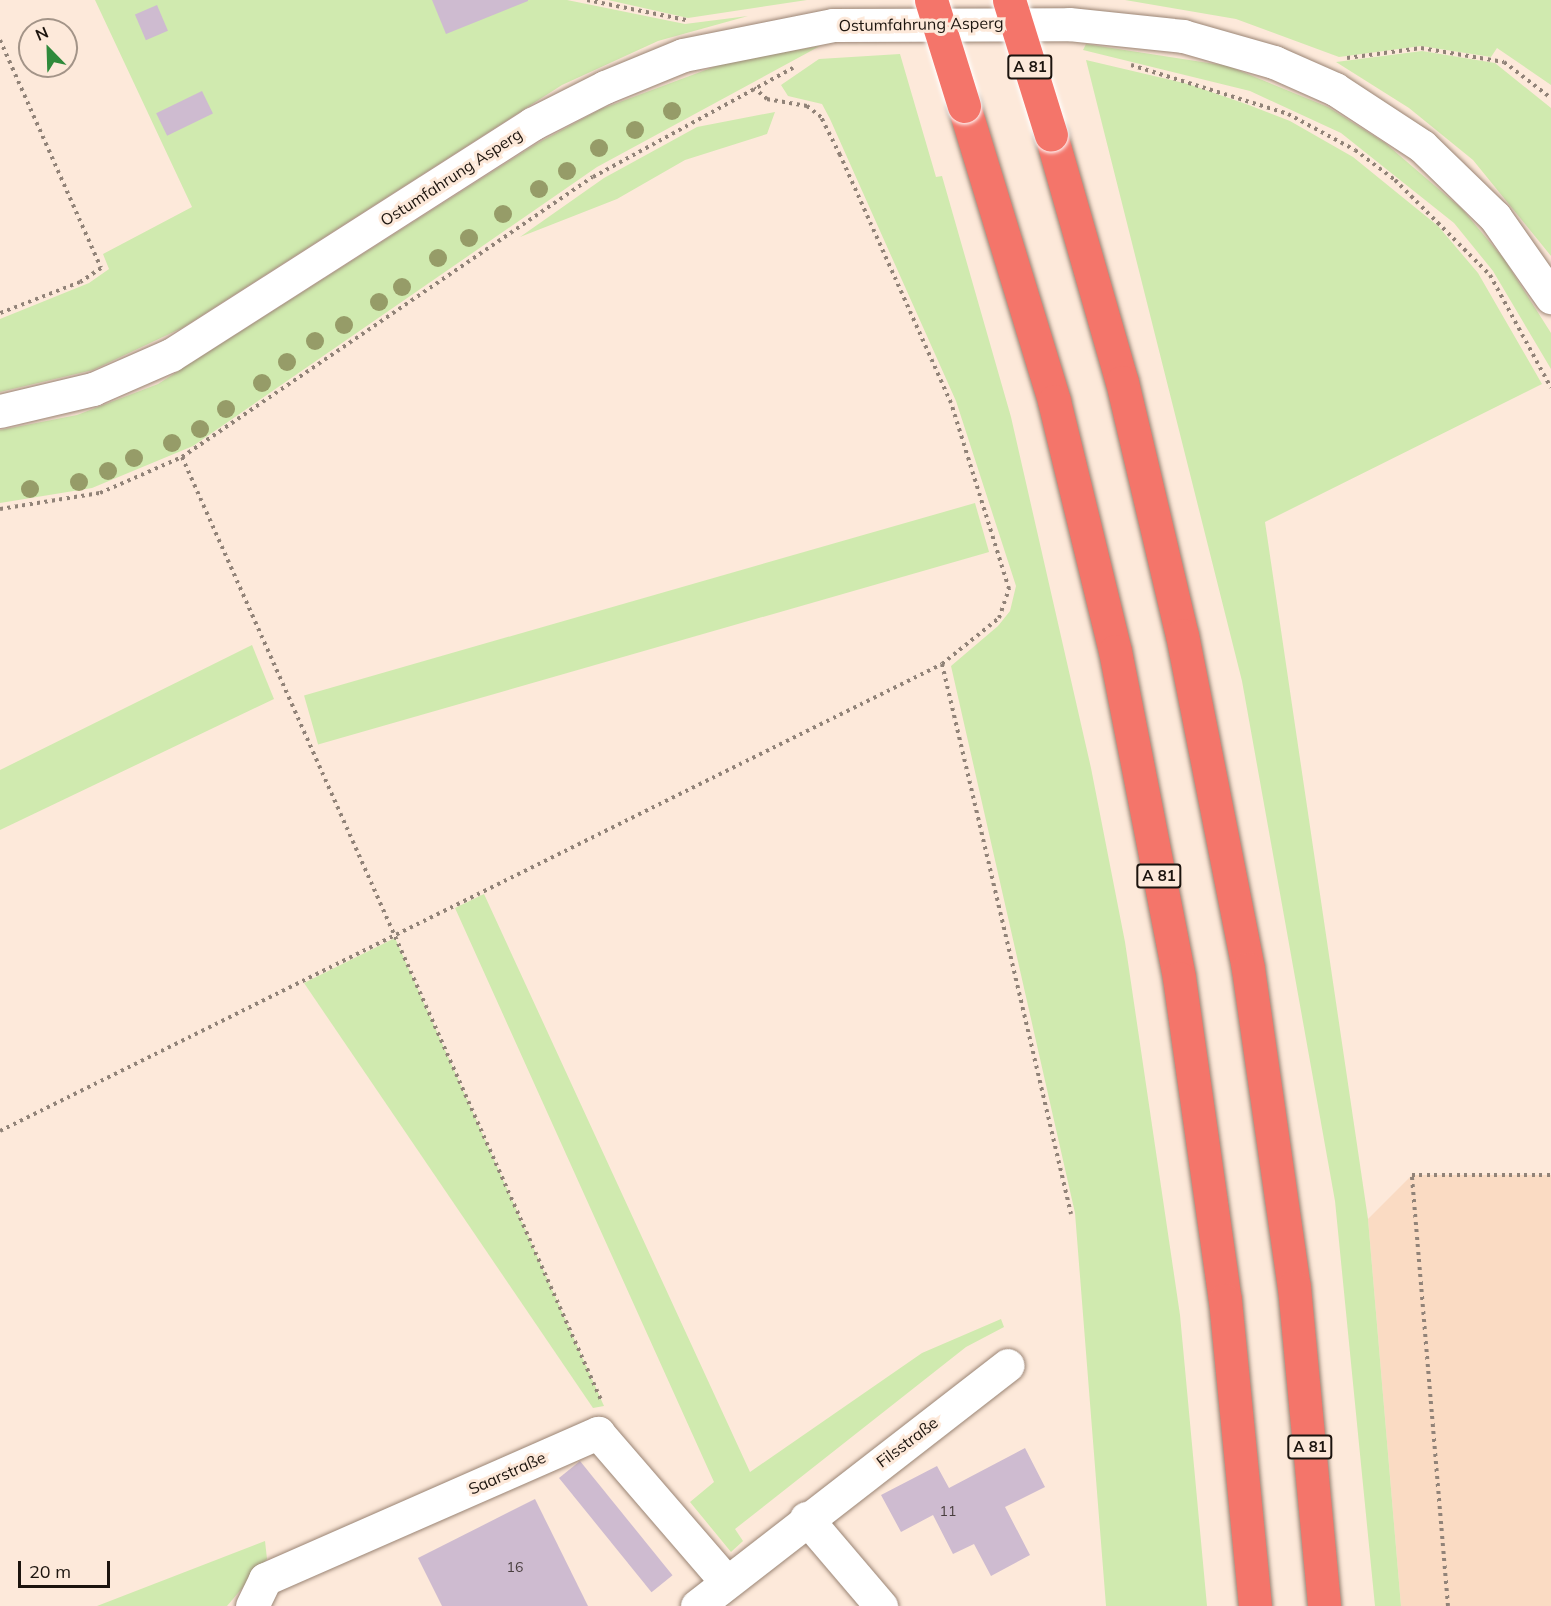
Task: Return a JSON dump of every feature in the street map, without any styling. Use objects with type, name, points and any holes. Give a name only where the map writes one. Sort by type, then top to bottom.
[{"type":"highway","name":"A 81","points":[[931,0],[1054,401],[1101,594],[1179,978],[1226,1300],[1255,1606]]},
{"type":"highway","name":"A 81","points":[[1009,0],[1052,135],[1122,382],[1179,623],[1248,969],[1294,1287],[1324,1606]]},
{"type":"street","name":"Ostumfahrung Asperg","points":[[0,411],[93,390],[171,355],[532,124],[605,87],[683,55],[833,25],[1070,24],[1183,36],[1274,62],[1335,89],[1422,146],[1494,217],[1551,297]]},
{"type":"street","name":"Filsstraße","points":[[698,1606],[725,1580],[1008,1365]]},
{"type":"street","points":[[598,1433],[725,1580]]},
{"type":"street","name":"Saarstraße","points":[[252,1606],[265,1579],[598,1433]]},
{"type":"street","points":[[806,1518],[881,1606]]},
{"type":"path","points":[[587,0],[651,17]]},
{"type":"path","points":[[0,39],[101,268],[80,282],[0,313]]},
{"type":"path","points":[[1421,48],[1504,62],[1551,98]]},
{"type":"path","points":[[1120,62],[1288,114],[1355,150],[1395,180],[1490,275],[1551,388]]},
{"type":"path","points":[[0,509],[100,494],[182,457],[593,177],[800,64]]},
{"type":"path","points":[[0,1131],[395,938],[942,664],[999,618],[1009,589],[951,403],[821,117],[807,106],[767,99],[754,88]]},
{"type":"path","points":[[182,457],[604,1406],[598,1433]]},
{"type":"path","points":[[942,664],[1071,1214]]},
{"type":"path","points":[[1448,1606],[1412,1175],[1551,1175]]},
{"type":"shaded area","points":[[1412,1175],[1551,1175],[1551,1606],[1401,1606],[1368,1219]]},
{"type":"green space","points":[[95,0],[567,0],[685,24],[748,16],[658,41],[562,85],[182,328],[93,370],[0,392],[0,319],[89,283],[109,269],[103,254],[192,207]]},
{"type":"green space","points":[[608,0],[807,0],[688,18]]},
{"type":"green space","points":[[1125,0],[1551,0],[1551,85],[1497,48],[1491,57],[1421,46],[1339,57],[1236,19]]},
{"type":"green space","points":[[1086,44],[1228,66],[1328,107],[1385,143],[1462,209],[1504,259],[1551,333],[1551,369],[1493,271],[1454,223],[1341,133],[1250,91],[1083,50]]},
{"type":"green space","points":[[820,46],[597,167],[193,446],[92,488],[0,503],[0,430],[77,415],[158,384],[536,144],[601,109],[727,62]]},
{"type":"green space","points":[[1422,51],[1495,63],[1551,108],[1551,256],[1473,160],[1409,108],[1336,62]]},
{"type":"green space","points":[[900,54],[936,177],[942,176],[1011,417],[1091,768],[1125,942],[1180,1315],[1207,1606],[1106,1606],[1075,1213],[951,666],[998,626],[1010,611],[1016,586],[956,401],[830,119],[822,104],[788,96],[781,85],[819,59]]},
{"type":"green space","points":[[1086,60],[1188,84],[1246,104],[1290,121],[1353,157],[1438,226],[1478,273],[1542,384],[1265,522],[1368,1219],[1401,1606],[1375,1606],[1335,1201],[1242,681]]},
{"type":"green space","points":[[775,112],[767,134],[685,160],[617,199],[520,237],[604,178],[697,127]]},
{"type":"green space","points":[[975,503],[989,552],[318,744],[304,695]]},
{"type":"green space","points":[[252,645],[274,699],[0,830],[0,770]]},
{"type":"green space","points":[[484,894],[750,1472],[922,1353],[1001,1319],[1004,1327],[966,1347],[735,1529],[743,1541],[731,1552],[690,1502],[714,1482],[455,908]]},
{"type":"green space","points":[[395,938],[604,1406],[593,1408],[304,983]]},
{"type":"green space","points":[[265,1541],[267,1559],[227,1606],[97,1606]]},
{"type":"building","points":[[432,0],[528,0],[528,1],[446,34]]},
{"type":"building","points":[[157,5],[168,31],[146,40],[135,14]]},
{"type":"building","points":[[202,91],[213,113],[167,136],[156,113]]},
{"type":"building","points":[[1025,1448],[1045,1487],[1005,1507],[1030,1555],[991,1576],[974,1544],[953,1554],[933,1515],[901,1532],[881,1495],[937,1466],[949,1488]]},
{"type":"building","points":[[580,1461],[673,1575],[652,1592],[559,1478]]},
{"type":"building","points":[[535,1499],[588,1606],[442,1606],[418,1558]]}]
